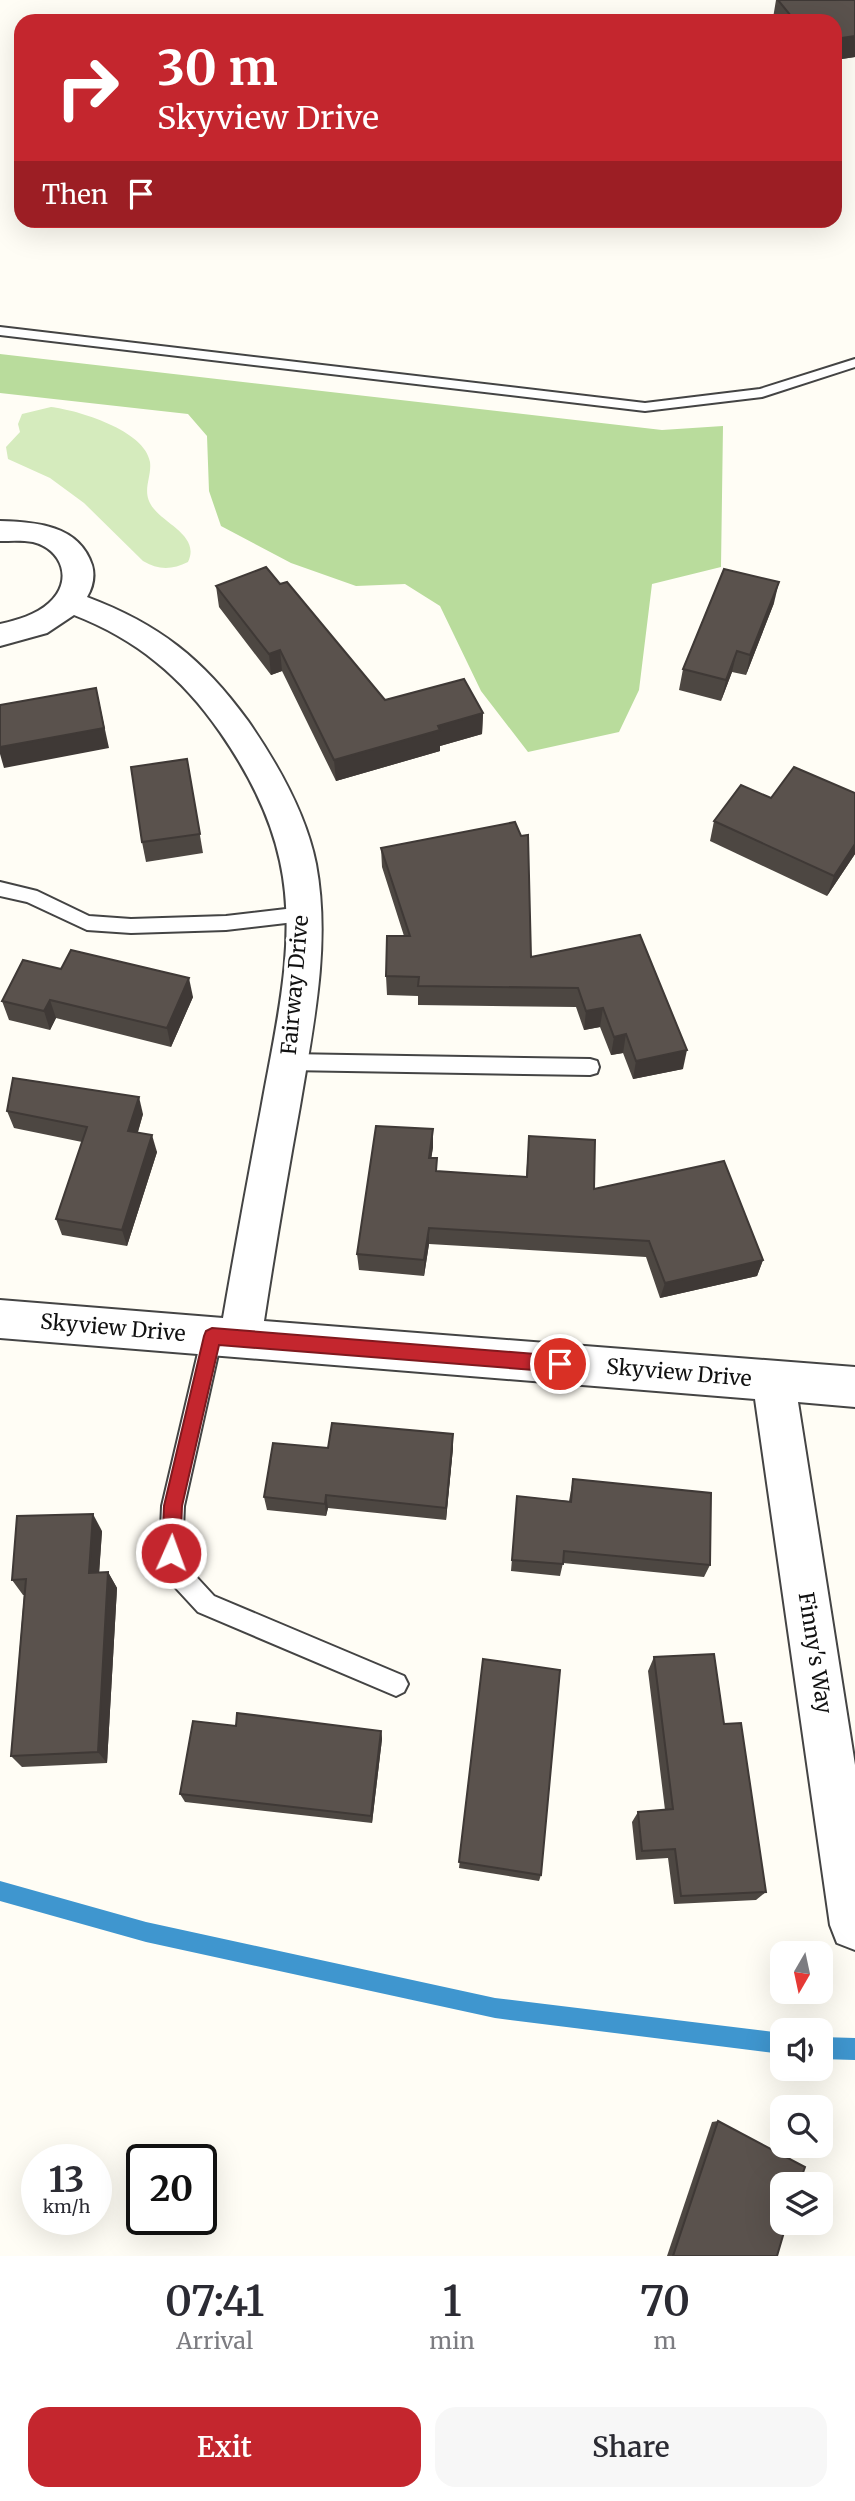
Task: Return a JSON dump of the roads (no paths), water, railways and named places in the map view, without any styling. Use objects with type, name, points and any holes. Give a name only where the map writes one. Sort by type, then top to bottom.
[{"type":"street","points":[[0,531],[41,534],[66,547],[79,567],[77,590],[71,602],[61,612],[34,628],[0,635]]},
{"type":"street","name":"Fairway Drive","points":[[71,602],[117,620],[156,642],[192,672],[236,730],[279,807],[298,861],[303,914],[295,1025],[226,1337]]},
{"type":"street","name":"Skyview Drive","points":[[0,1319],[855,1387]]},
{"type":"street","name":"Finny's Way","points":[[774,1381],[855,1925]]},
{"type":"lane","points":[[0,331],[645,407],[762,393],[855,363]]},
{"type":"lane","points":[[0,890],[31,897],[87,923],[131,926],[226,923],[303,914]]},
{"type":"lane","points":[[288,1062],[590,1067]]},
{"type":"lane","points":[[226,1337],[173,1506],[171,1553],[182,1578],[205,1604],[396,1684]]},
{"type":"waterway","points":[[0,1891],[146,1932],[495,2008],[770,2042]]},
{"type":"waterway","points":[[833,2048],[855,2049]]}]
